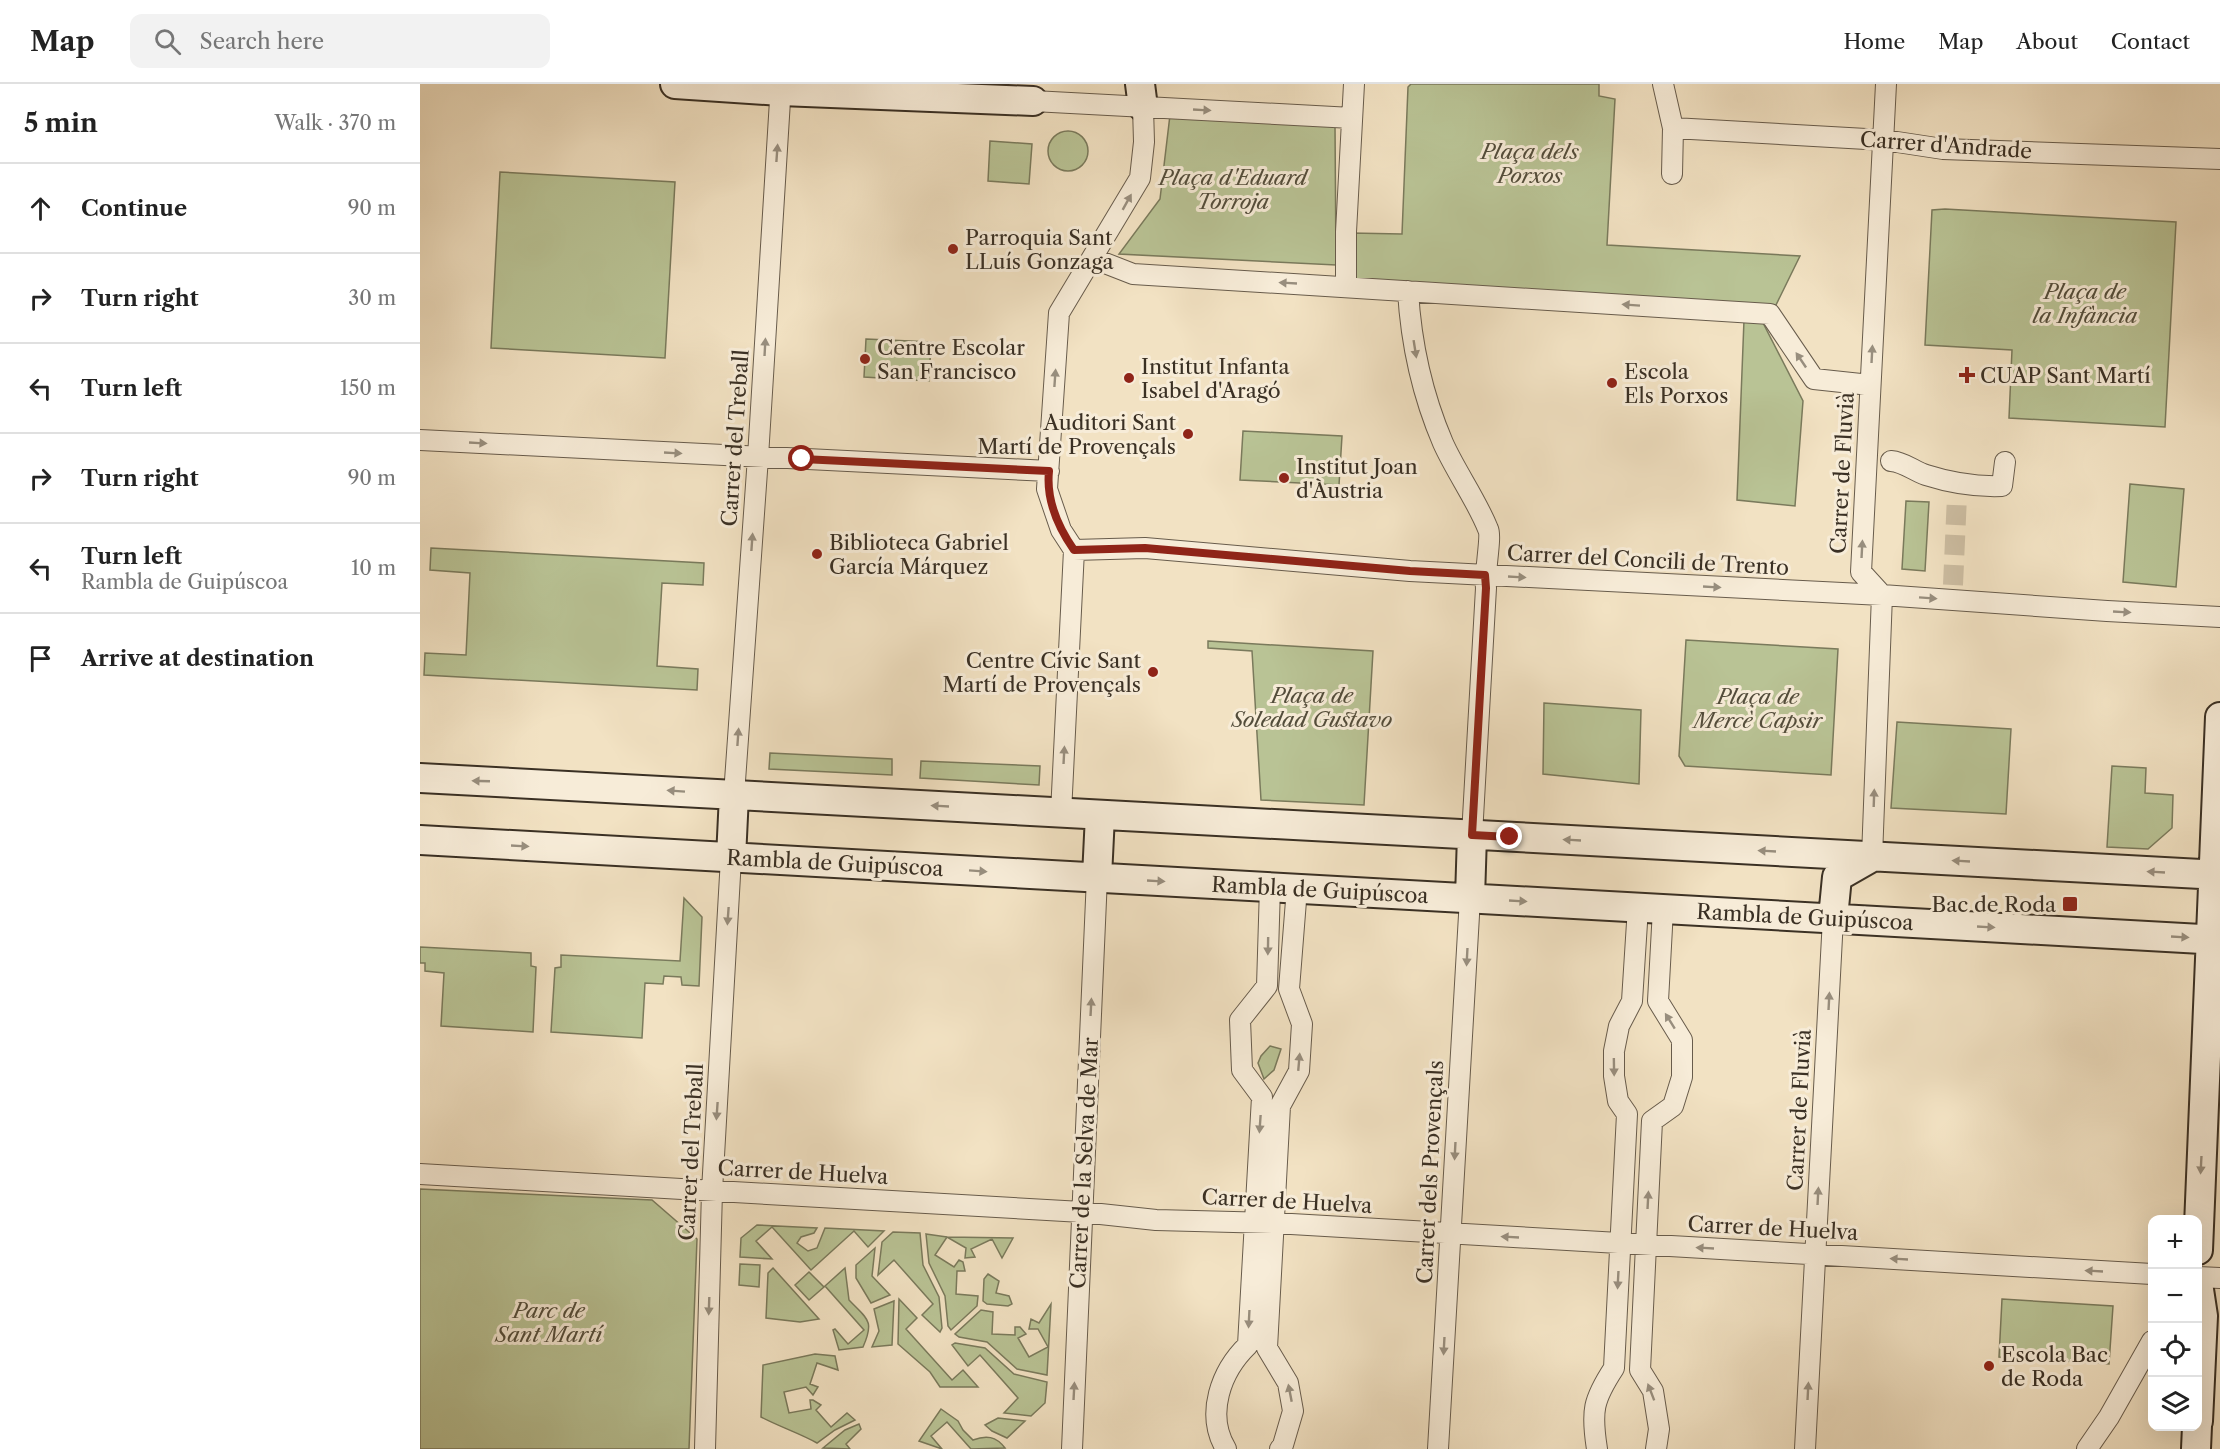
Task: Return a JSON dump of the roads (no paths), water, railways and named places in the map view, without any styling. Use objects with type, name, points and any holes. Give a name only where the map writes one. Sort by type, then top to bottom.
[{"type":"street","points":[[675,84],[781,87],[1033,101],[1142,96],[1306,116],[1353,118]]},
{"type":"street","points":[[1346,287],[1346,232],[1354,84]]},
{"type":"street","points":[[1663,84],[1673,128],[1672,174]]},
{"type":"street","name":"Carrer de Fluvià","points":[[1882,595],[1861,572],[1886,84]]},
{"type":"street","name":"Carrer del Treball","points":[[734,795],[781,87]]},
{"type":"street","points":[[1061,813],[1074,550],[1061,530],[1047,489],[1059,313],[1140,178],[1143,142],[1142,96]]},
{"type":"street","name":"Carrer d'Andrade","points":[[1673,128],[1884,140],[1943,149],[2220,159]]},
{"type":"street","points":[[1092,258],[1133,274],[1770,314],[1814,379],[1870,385]]},
{"type":"street","points":[[1408,291],[1418,371],[1443,442],[1490,531],[1485,575],[1470,898]]},
{"type":"street","points":[[420,440],[1049,471]]},
{"type":"street","points":[[1963,496],[1957,496],[1886,462],[1898,462],[1923,474],[1952,482],[1986,487],[2000,493],[2006,462]]},
{"type":"street","name":"Carrer del Concili de Trento","points":[[1074,550],[1145,548],[1410,571],[1882,595],[2220,618]]},
{"type":"street","points":[[1872,856],[1882,595]]},
{"type":"street","points":[[2200,1215],[2216,939],[2220,717]]},
{"type":"street","points":[[420,778],[2217,875]]},
{"type":"street","points":[[731,858],[734,795]]},
{"type":"street","points":[[1097,878],[1100,815]]},
{"type":"street","name":"Rambla de Guipúscoa","points":[[420,840],[2216,939]]},
{"type":"street","points":[[1833,918],[1838,877],[1872,856]]},
{"type":"street","name":"Carrer del Treball","points":[[705,1449],[712,1191],[731,858]]},
{"type":"street","name":"Carrer de la Selva de Mar","points":[[1072,1449],[1097,878]]},
{"type":"street","points":[[1226,1449],[1219,1431],[1218,1396],[1223,1379],[1236,1357],[1248,1345],[1262,1097],[1242,1071],[1240,1020],[1267,986],[1283,888]]},
{"type":"street","points":[[1280,1449],[1293,1411],[1288,1383],[1267,1348],[1280,1106],[1299,1071],[1302,1024],[1289,989],[1283,888]]},
{"type":"street","name":"Carrer dels Provençals","points":[[1438,1449],[1470,898]]},
{"type":"street","points":[[1597,1449],[1592,1419],[1600,1389],[1614,1368],[1627,1114],[1618,1101],[1614,1076],[1614,1051],[1619,1026],[1632,1001],[1651,908]]},
{"type":"street","points":[[1651,908],[1658,1001],[1682,1040],[1682,1077],[1673,1106],[1652,1121],[1640,1370],[1653,1391],[1659,1429],[1656,1449]]},
{"type":"street","name":"Carrer de Fluvià","points":[[1805,1449],[1833,918]]},
{"type":"street","name":"Carrer de Huelva","points":[[420,1174],[1082,1212],[1156,1220],[1274,1223],[2148,1274]]},
{"type":"street","points":[[2202,1277],[2220,1278]]},
{"type":"street","points":[[2200,1377],[2204,1316],[2202,1305]]},
{"type":"street","points":[[2087,1449],[2109,1417],[2148,1348]]},
{"type":"street","points":[[2182,1449],[2184,1431]]},
{"type":"street","points":[[2196,1449],[2197,1431]]},
{"type":"tunnel","points":[[1953,585],[1957,496]]},
{"type":"place","name":"Parroquia Sant LLuís Gonzaga","points":[[953,249]]},
{"type":"place","name":"Centre Escolar San Francisco","points":[[865,359]]},
{"type":"place","name":"CUAP Sant Martí","points":[[1967,375]]},
{"type":"place","name":"Institut Infanta Isabel d'Aragó","points":[[1129,378]]},
{"type":"place","name":"Escola Els Porxos","points":[[1612,383]]},
{"type":"place","name":"Auditori Sant Martí de Provençals","points":[[1188,434]]},
{"type":"place","name":"Institut Joan d'Àustria","points":[[1284,478]]},
{"type":"place","name":"Biblioteca Gabriel García Márquez","points":[[817,554]]},
{"type":"place","name":"Centre Cívic Sant Martí de Provençals","points":[[1153,672]]},
{"type":"place","name":"Bac de Roda","points":[[2070,904]]},
{"type":"place","name":"Escola Bac de Roda","points":[[1989,1366]]},
{"type":"park label","name":"Plaça dels Porxos","points":[[1530,163]]},
{"type":"park label","name":"Plaça d'Eduard Torroja","points":[[1233,189]]},
{"type":"park label","name":"Plaça de la Infància","points":[[2085,303]]},
{"type":"park label","name":"Plaça de Soledad Gustavo","points":[[1312,707]]},
{"type":"park label","name":"Plaça de Mercè Capsir","points":[[1758,708]]},
{"type":"park label","name":"Parc de Sant Martí","points":[[549,1322]]}]
